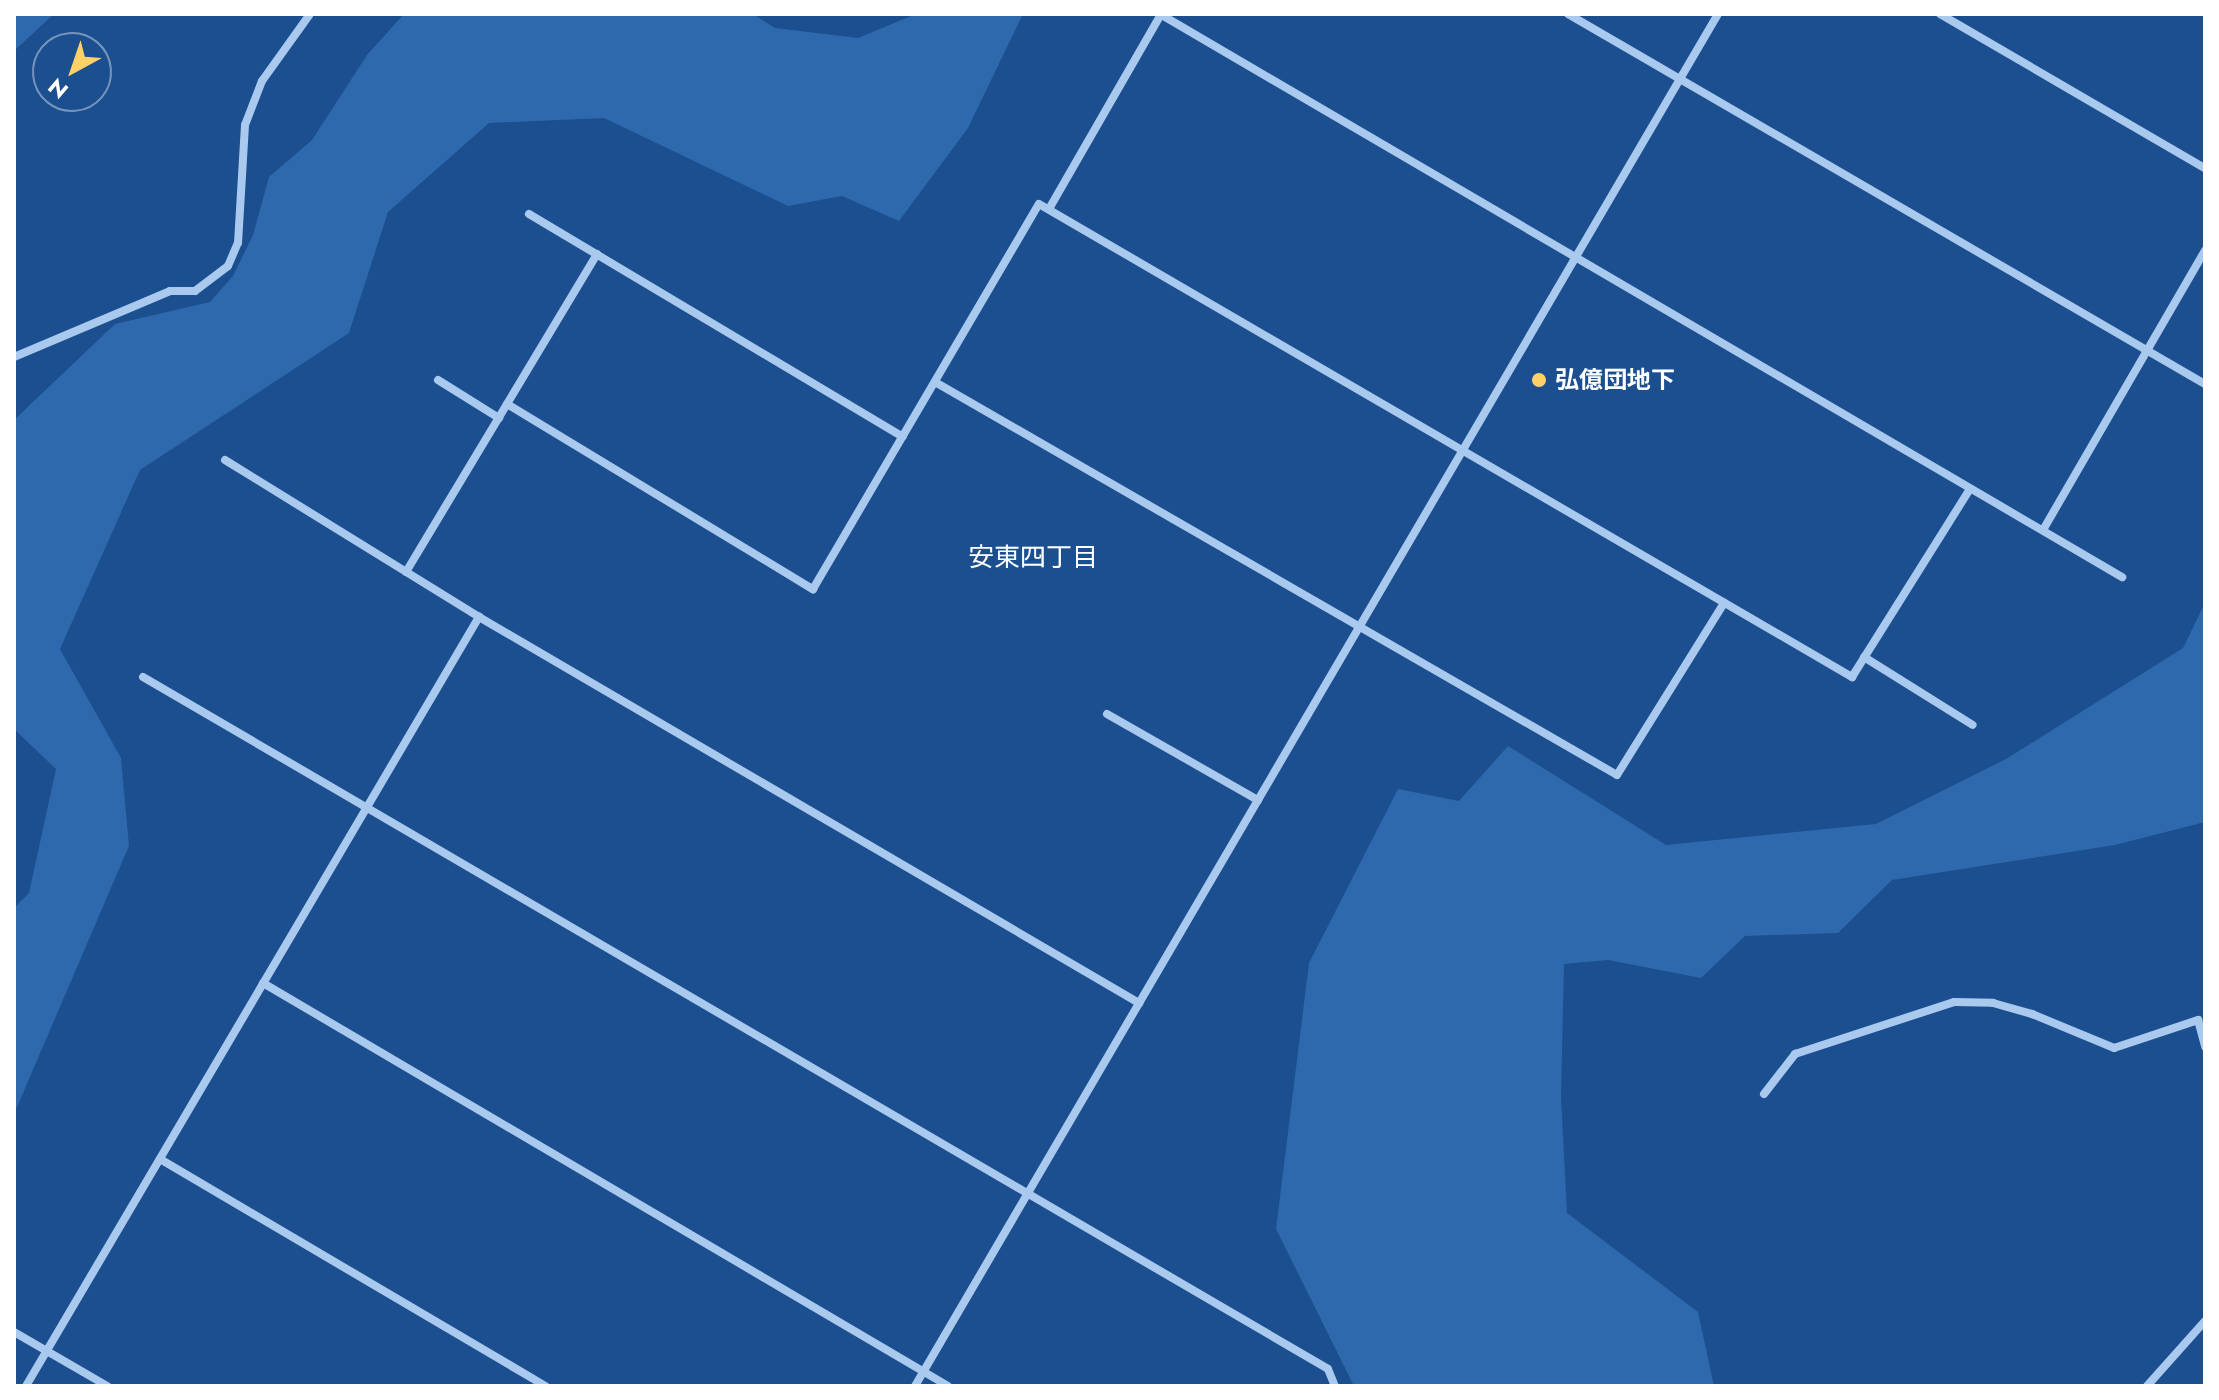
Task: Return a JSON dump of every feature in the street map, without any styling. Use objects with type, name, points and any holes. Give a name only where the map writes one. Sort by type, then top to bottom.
[{"type":"street","points":[[14,357],[170,291],[195,291],[228,266],[238,243],[245,125],[262,81],[310,14]]},
{"type":"street","points":[[1049,209],[1160,14],[1574,260],[2122,577]]},
{"type":"street","points":[[1568,14],[2205,384]]},
{"type":"street","points":[[915,1386],[1718,14]]},
{"type":"street","points":[[1940,14],[2205,168]]},
{"type":"street","points":[[507,404],[813,589],[1039,204],[1852,677],[1970,489]]},
{"type":"street","points":[[529,214],[903,437]]},
{"type":"street","points":[[2043,530],[2205,250]]},
{"type":"street","points":[[406,572],[597,254]]},
{"type":"street","points":[[438,380],[499,418]]},
{"type":"street","points":[[935,382],[1361,624],[1617,775],[1724,603]]},
{"type":"street","points":[[225,460],[479,617],[1139,1003]]},
{"type":"street","points":[[26,1386],[479,617]]},
{"type":"street","points":[[1864,657],[1973,725]]},
{"type":"street","points":[[143,677],[1328,1369],[1335,1386]]},
{"type":"street","points":[[1107,714],[1258,800]]},
{"type":"street","points":[[263,983],[948,1386]]},
{"type":"street","points":[[1764,1094],[1795,1054],[1954,1002],[1993,1003],[2032,1014],[2114,1048],[2198,1020],[2205,1047]]},
{"type":"street","points":[[160,1159],[546,1386]]},
{"type":"street","points":[[2147,1386],[2205,1321]]},
{"type":"street","points":[[14,1332],[107,1386]]},
{"type":"shaded area","points":[[14,14],[54,14],[32,32],[14,51]]},
{"type":"shaded area","points":[[404,14],[753,14],[775,28],[858,38],[916,14],[1023,14],[968,128],[899,221],[842,196],[788,206],[604,118],[489,123],[388,212],[349,333],[140,470],[60,649],[121,758],[129,846],[14,1114],[14,908],[29,893],[56,769],[14,729],[14,420],[115,324],[210,302],[233,276],[253,235],[269,177],[312,140],[367,55]]},
{"type":"shaded area","points":[[2205,603],[2205,822],[2115,845],[1892,880],[1838,933],[1745,936],[1701,978],[1608,960],[1564,964],[1561,1097],[1567,1213],[1698,1312],[1714,1386],[1354,1386],[1276,1229],[1309,963],[1398,789],[1459,801],[1508,746],[1666,845],[1876,824],[2006,759],[2183,648]]},
{"type":"place","name":"弘億団地下","points":[[1539,380]]},
{"type":"district","name":"安東四丁目","points":[[1033,558]]}]
